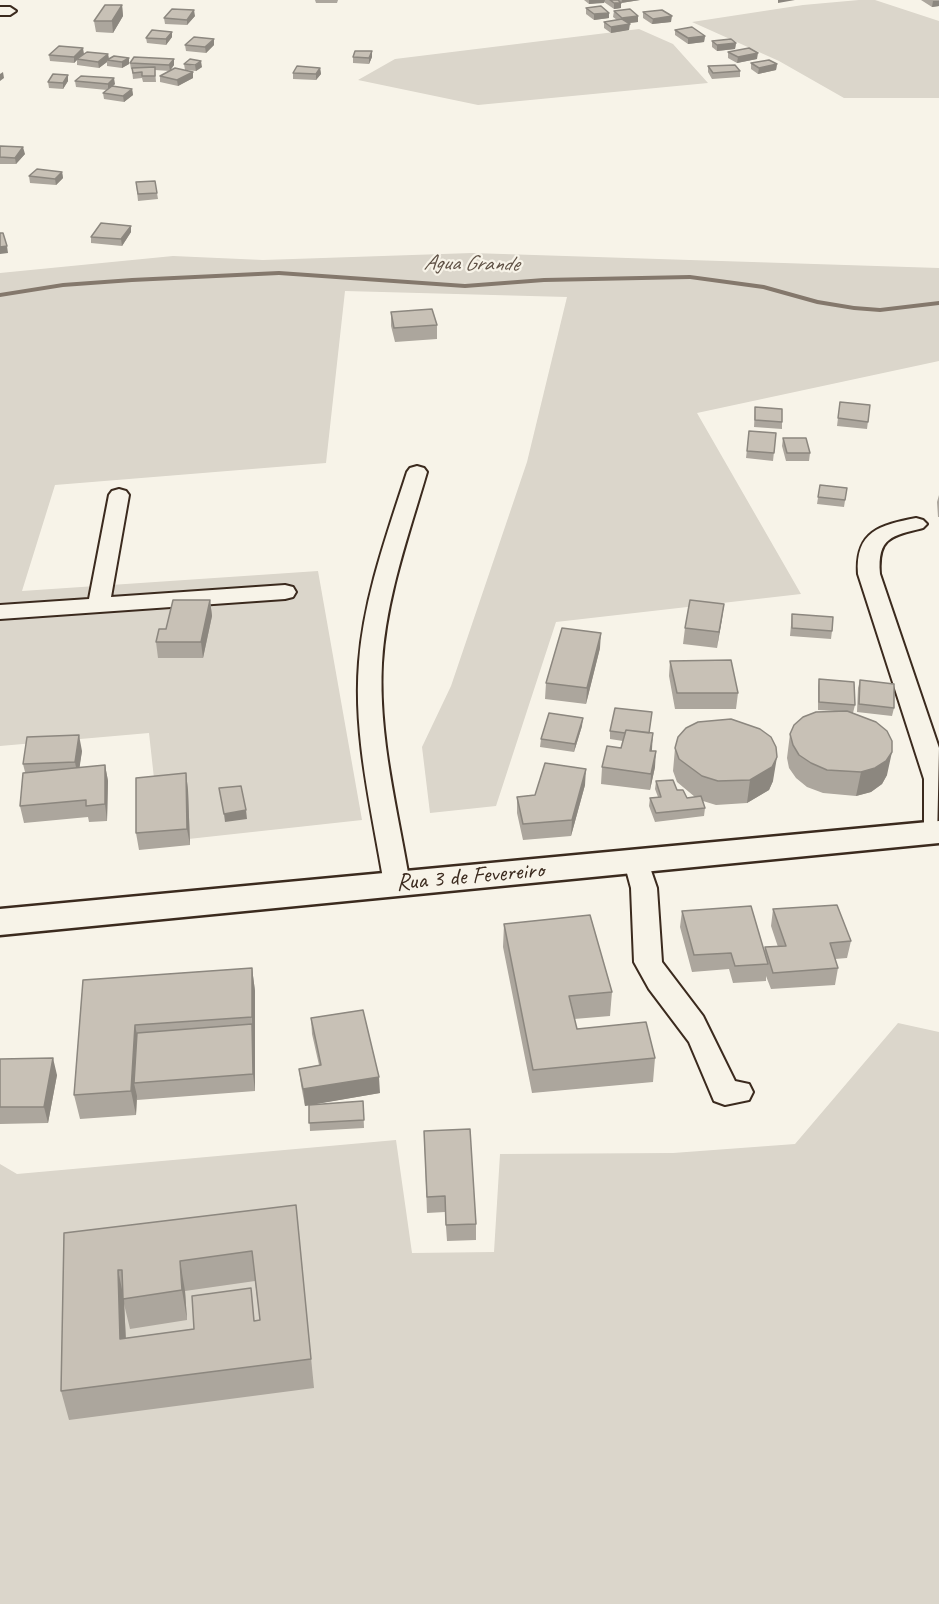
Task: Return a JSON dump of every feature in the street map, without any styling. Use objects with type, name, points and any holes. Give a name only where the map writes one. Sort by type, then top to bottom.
[{"type":"main road","name":"Rua 3 de Fevereiro","points":[[0,922],[938,832]]},
{"type":"street","points":[[397,884],[373,726],[370,688],[372,647],[385,578],[417,472]]},
{"type":"street","points":[[99,605],[119,495]]},
{"type":"street","points":[[916,524],[880,534],[871,544],[866,557],[869,574],[937,779],[938,832]]},
{"type":"street","points":[[0,612],[285,592]]},
{"type":"street","points":[[637,862],[644,888],[648,962],[659,982],[693,1024],[703,1041],[725,1093],[738,1092]]},
{"type":"shaded area","points":[[875,0],[939,21],[939,98],[844,98],[779,61],[692,22],[803,5]]},
{"type":"shaded area","points":[[639,29],[673,44],[708,83],[478,105],[358,80],[395,59]]},
{"type":"shaded area","points":[[472,253],[939,268],[939,361],[697,413],[801,594],[556,622],[496,806],[430,813],[422,747],[451,686],[527,462],[567,297],[345,291],[326,463],[55,485],[22,591],[318,571],[362,820],[161,842],[149,733],[0,746],[0,273],[173,256],[263,260]]},
{"type":"shaded area","points":[[898,1023],[939,1032],[939,1604],[0,1604],[0,1164],[17,1174],[396,1140],[412,1253],[494,1252],[500,1154],[673,1153],[795,1144]]},
{"type":"building","points":[[105,5],[122,5],[112,21],[94,21]]},
{"type":"building","points":[[601,6],[609,13],[594,14],[586,8]]},
{"type":"building","points":[[172,9],[194,10],[187,20],[164,18]]},
{"type":"building","points":[[630,9],[638,16],[622,18],[614,11]]},
{"type":"building","points":[[662,10],[672,16],[653,19],[643,12]]},
{"type":"building","points":[[622,19],[630,24],[611,27],[604,22]]},
{"type":"building","points":[[692,27],[705,36],[688,38],[675,30]]},
{"type":"building","points":[[152,30],[172,32],[166,39],[146,38]]},
{"type":"building","points":[[194,37],[214,39],[205,47],[185,45]]},
{"type":"building","points":[[731,39],[736,43],[717,45],[712,41]]},
{"type":"building","points":[[59,46],[83,48],[74,57],[49,55]]},
{"type":"building","points":[[749,48],[758,53],[738,57],[728,52]]},
{"type":"building","points":[[355,51],[372,51],[369,58],[353,57]]},
{"type":"building","points":[[87,52],[108,54],[98,62],[77,59]]},
{"type":"building","points":[[114,56],[129,58],[122,62],[107,60]]},
{"type":"building","points":[[134,57],[174,59],[169,65],[130,63]]},
{"type":"building","points":[[190,59],[201,61],[195,65],[184,64]]},
{"type":"building","points":[[769,60],[777,64],[759,68],[751,63]]},
{"type":"building","points":[[735,65],[740,71],[713,73],[708,66]]},
{"type":"building","points":[[297,66],[320,68],[316,74],[293,73]]},
{"type":"building","points":[[155,67],[155,76],[142,76],[142,72],[133,73],[132,68]]},
{"type":"building","points":[[175,68],[193,72],[177,80],[160,76]]},
{"type":"building","points":[[53,74],[68,75],[63,83],[48,82]]},
{"type":"building","points":[[81,76],[114,78],[108,84],[75,81]]},
{"type":"building","points":[[112,86],[132,89],[123,96],[103,93]]},
{"type":"building","points":[[0,146],[23,147],[15,158],[0,157]]},
{"type":"building","points":[[37,169],[62,172],[55,179],[29,176]]},
{"type":"building","points":[[155,181],[157,193],[138,194],[136,182]]},
{"type":"building","points":[[101,223],[131,226],[121,239],[91,237]]},
{"type":"building","points":[[0,233],[3,233],[7,246],[0,247]]},
{"type":"building","points":[[432,309],[437,325],[394,328],[391,312]]},
{"type":"building","points":[[840,402],[870,405],[868,422],[838,418]]},
{"type":"building","points":[[755,407],[782,409],[782,422],[755,420]]},
{"type":"building","points":[[749,431],[776,433],[774,453],[747,451]]},
{"type":"building","points":[[783,438],[806,438],[810,453],[787,453]]},
{"type":"building","points":[[820,485],[847,488],[845,500],[818,497]]},
{"type":"building","points":[[173,600],[210,600],[201,642],[156,642],[159,629],[166,629]]},
{"type":"building","points":[[690,600],[724,604],[719,632],[685,628]]},
{"type":"building","points":[[792,614],[833,617],[832,631],[792,628]]},
{"type":"building","points":[[562,628],[601,633],[587,688],[546,683]]},
{"type":"building","points":[[731,660],[738,693],[677,693],[670,661]]},
{"type":"building","points":[[819,679],[854,682],[855,705],[819,702]]},
{"type":"building","points":[[860,680],[894,684],[894,708],[859,704]]},
{"type":"building","points":[[615,708],[652,712],[649,733],[626,730],[625,733],[610,731]]},
{"type":"building","points":[[847,711],[876,722],[887,731],[892,741],[892,752],[886,761],[875,768],[861,772],[827,770],[799,755],[790,734],[794,725],[803,717],[816,712]]},
{"type":"building","points":[[549,713],[583,718],[575,744],[541,739]]},
{"type":"building","points":[[731,719],[760,729],[771,737],[776,747],[777,757],[772,767],[750,780],[718,781],[702,776],[679,759],[675,748],[678,737],[686,728],[698,722]]},
{"type":"building","points":[[626,730],[653,733],[650,751],[656,751],[651,774],[602,767],[607,746],[621,748]]},
{"type":"building","points":[[79,735],[75,762],[23,764],[27,737]]},
{"type":"building","points":[[545,763],[586,769],[572,820],[523,824],[517,797],[535,795]]},
{"type":"building","points":[[105,765],[105,804],[86,806],[86,800],[20,806],[23,773]]},
{"type":"building","points":[[186,773],[187,829],[136,833],[136,778]]},
{"type":"building","points":[[673,780],[677,790],[683,790],[687,798],[701,796],[705,808],[656,813],[650,798],[661,797],[656,781]]},
{"type":"building","points":[[241,786],[246,810],[224,814],[219,788]]},
{"type":"building","points":[[837,905],[851,941],[830,943],[838,968],[773,973],[765,947],[786,946],[773,909]]},
{"type":"building","points":[[751,906],[768,964],[735,966],[731,953],[694,955],[682,911]]},
{"type":"building","points":[[590,915],[612,992],[569,996],[577,1029],[646,1022],[655,1058],[533,1070],[504,924]]},
{"type":"building","points":[[252,968],[252,1017],[135,1025],[131,1091],[74,1095],[83,980]]},
{"type":"building","points":[[363,1010],[379,1077],[303,1089],[299,1069],[321,1065],[311,1018]]},
{"type":"building","points":[[252,1024],[253,1074],[134,1083],[137,1033]]},
{"type":"building","points":[[53,1058],[44,1107],[0,1107],[0,1059]]},
{"type":"building","points":[[363,1101],[364,1120],[309,1123],[309,1105]]},
{"type":"building","points":[[470,1129],[476,1224],[446,1225],[445,1196],[427,1197],[424,1131]]},
{"type":"building","points":[[296,1205],[311,1359],[61,1391],[64,1233]],"holes":[[[252,1251],[260,1320],[254,1321],[251,1288],[192,1296],[194,1329],[120,1339],[118,1270],[122,1270],[123,1299],[182,1290],[180,1261]]]},
{"type":"waterway","name":"Agua Grande","points":[[0,295],[63,285],[279,273],[465,286],[544,280],[690,277],[764,287],[817,302],[854,308],[880,310],[939,303]]}]
